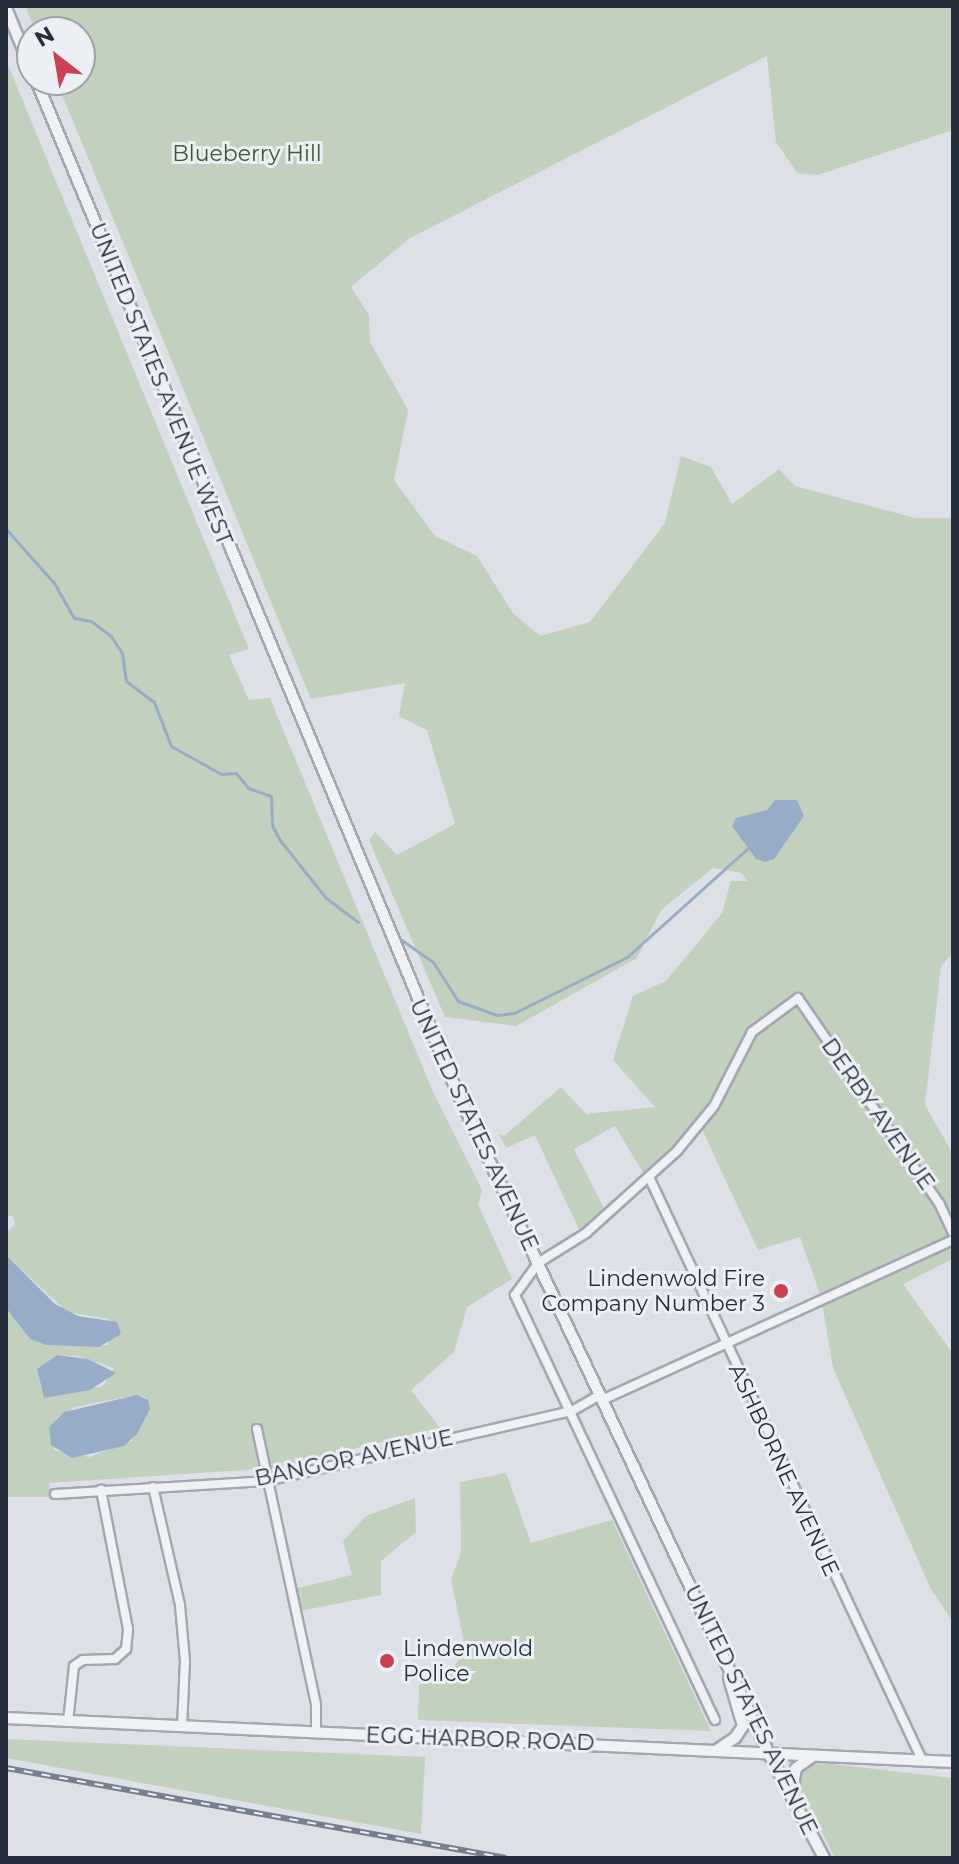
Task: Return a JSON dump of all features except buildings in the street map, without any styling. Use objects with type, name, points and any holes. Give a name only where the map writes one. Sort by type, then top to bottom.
[{"type":"street","points":[[6,8],[16,32]]},
{"type":"street","name":"UNITED STATES AVENUE WEST","points":[[43,96],[286,687]]},
{"type":"street","name":"UNITED STATES AVENUE","points":[[286,687],[400,961],[538,1263],[769,1754],[824,1858]]},
{"type":"street","name":"DERBY AVENUE","points":[[650,1179],[714,1106],[752,1032],[798,998],[939,1203],[953,1233]]},
{"type":"street","points":[[538,1263],[586,1233],[650,1179]]},
{"type":"street","name":"ASHBORNE AVENUE","points":[[650,1179],[922,1760]]},
{"type":"street","name":"BANGOR AVENUE","points":[[55,1494],[266,1481],[572,1411],[953,1240]]},
{"type":"street","name":"UNITED STATES AVENUE","points":[[538,1263],[515,1295],[715,1720]]},
{"type":"street","points":[[257,1429],[316,1704],[316,1732]]},
{"type":"street","points":[[153,1487],[180,1605],[185,1661],[182,1727]]},
{"type":"street","points":[[68,1722],[74,1666],[83,1660],[115,1659],[126,1649],[128,1629],[101,1490]]},
{"type":"street","points":[[715,1751],[735,1738],[743,1726],[728,1668]]},
{"type":"street","name":"EGG HARBOR ROAD","points":[[6,1718],[953,1762]]},
{"type":"street","points":[[794,1801],[793,1775],[801,1762],[816,1756]]},
{"type":"green space","name":"Blueberry Hill","points":[[25,6],[953,6],[953,130],[818,175],[797,173],[776,142],[767,56],[410,238],[351,287],[369,315],[370,342],[408,410],[394,480],[435,536],[477,556],[513,613],[540,636],[590,622],[665,523],[681,456],[711,467],[732,504],[779,469],[795,486],[915,518],[953,518],[953,953],[941,966],[925,1105],[953,1154],[953,1259],[903,1284],[953,1354],[953,1622],[931,1589],[833,1368],[821,1297],[800,1237],[758,1250],[700,1125],[648,1181],[615,1126],[574,1149],[608,1216],[581,1234],[535,1135],[506,1148],[499,1134],[504,1136],[561,1087],[586,1114],[655,1107],[613,1060],[633,996],[666,981],[722,913],[731,881],[747,881],[742,873],[713,868],[661,910],[637,958],[516,1026],[445,1017],[369,840],[375,832],[397,855],[455,824],[427,730],[399,716],[405,683],[311,699],[63,96],[96,96],[96,16],[29,16]]},
{"type":"green space","points":[[6,60],[16,84],[16,96],[21,96],[249,649],[229,655],[249,700],[270,698],[433,1092],[482,1190],[478,1204],[512,1279],[467,1307],[454,1352],[411,1390],[440,1428],[273,1468],[49,1483],[52,1497],[6,1497],[6,1308],[30,1339],[46,1345],[108,1345],[109,1319],[67,1312],[6,1255],[6,1233],[15,1224],[13,1216],[6,1216]],"holes":[[[57,1355],[78,1356],[114,1368],[103,1386],[44,1398],[37,1369]],[[132,1396],[145,1397],[132,1441],[89,1457],[54,1450],[56,1418],[75,1407]]]},
{"type":"green space","points":[[506,1473],[531,1543],[612,1520],[711,1731],[418,1720],[419,1685],[454,1668],[465,1647],[451,1579],[461,1552],[460,1482]]},
{"type":"green space","points":[[415,1498],[416,1532],[381,1561],[381,1595],[295,1612],[290,1590],[352,1575],[343,1541],[366,1516]]},
{"type":"green space","points":[[6,1739],[425,1757],[421,1834],[6,1758]]},
{"type":"green space","points":[[814,1762],[953,1778],[953,1858],[835,1858],[799,1786],[801,1772]]},
{"type":"water","points":[[775,800],[797,800],[804,816],[774,859],[765,862],[756,859],[732,826],[736,818],[767,810]]},
{"type":"water","points":[[6,1255],[55,1304],[78,1316],[117,1322],[121,1334],[99,1347],[46,1345],[30,1339],[6,1308]]},
{"type":"water","points":[[57,1355],[88,1359],[116,1373],[90,1390],[44,1398],[37,1369]]},
{"type":"water","points":[[137,1395],[148,1400],[150,1409],[137,1434],[124,1446],[72,1458],[51,1445],[49,1427],[64,1412]]},
{"type":"waterway","points":[[6,529],[54,583],[74,618],[91,621],[111,636],[122,653],[126,681],[154,702],[171,746],[221,774],[236,773],[248,788],[271,796],[272,825],[279,839],[326,898],[358,922]]},
{"type":"waterway","points":[[396,936],[433,962],[458,1001],[497,1015],[514,1013],[627,957],[748,848]]},
{"type":"railway","points":[[6,1768],[506,1858]]},
{"type":"place","name":"Lindenwold Fire Company Number 3","points":[[781,1291]]},
{"type":"place","name":"Lindenwold Police","points":[[387,1661]]}]
